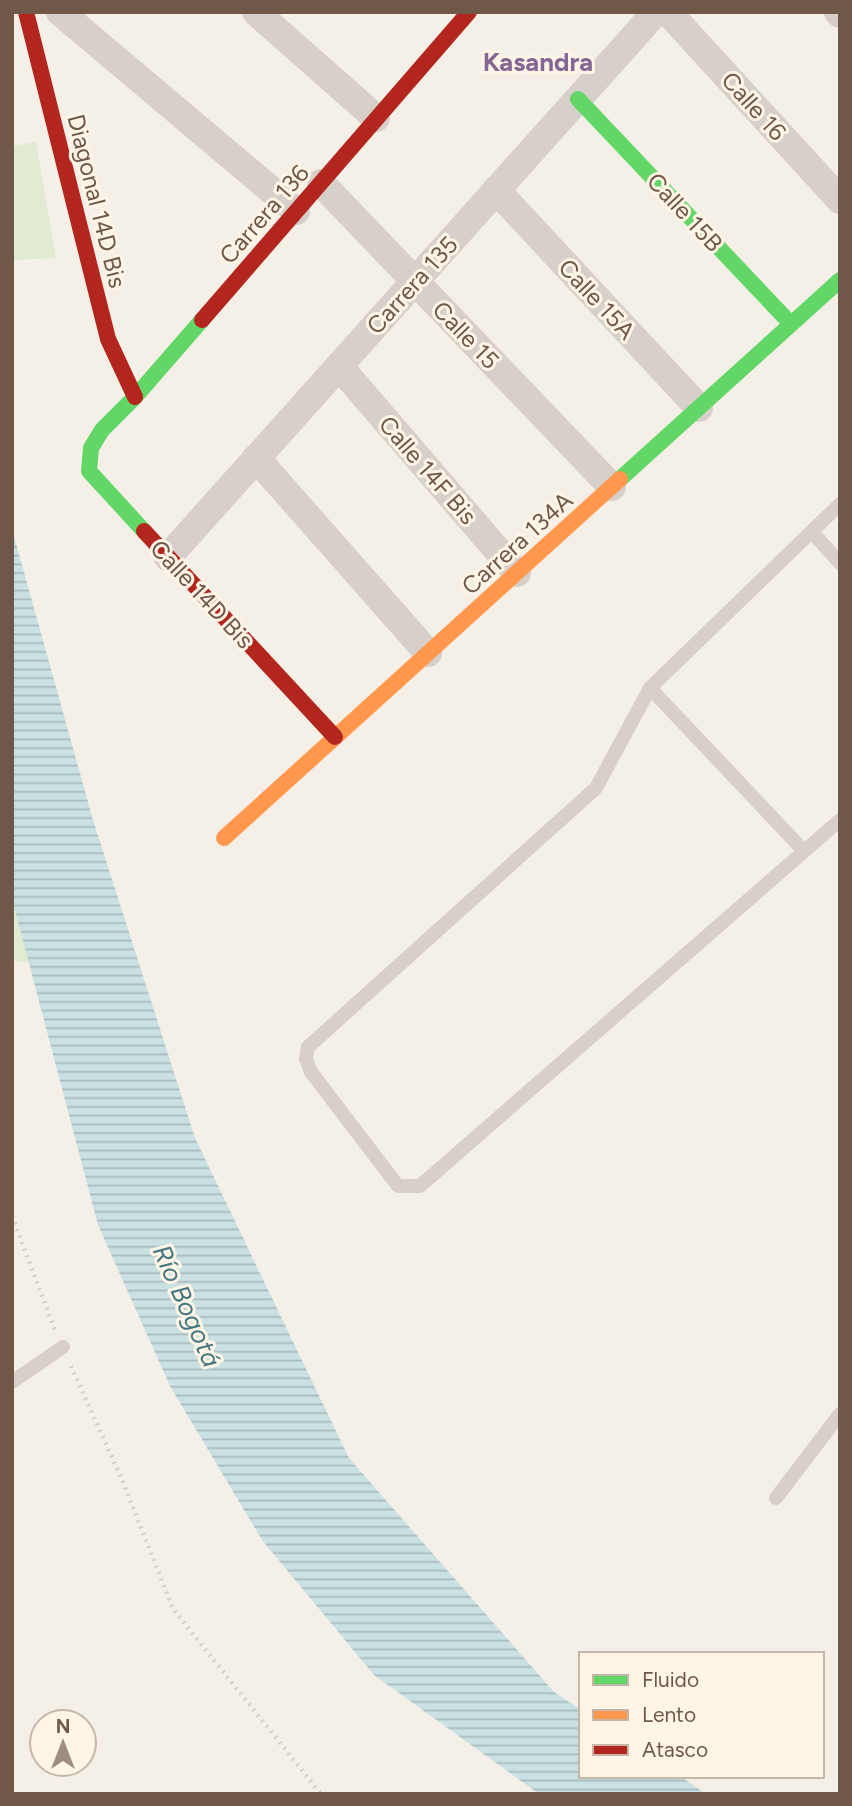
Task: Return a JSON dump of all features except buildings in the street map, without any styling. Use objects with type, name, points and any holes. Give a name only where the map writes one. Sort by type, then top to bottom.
[{"type":"street","name":"Diagonal 14D Bis","points":[[26,12],[108,339],[135,397]]},
{"type":"street","points":[[60,12],[296,211]]},
{"type":"street","points":[[256,12],[376,118]]},
{"type":"street","name":"Carrera 135","points":[[168,557],[656,12]]},
{"type":"street","name":"Calle 16","points":[[668,12],[840,200]]},
{"type":"street","name":"Carrera 136","points":[[90,443],[135,397],[376,118],[456,17]]},
{"type":"street","name":"Calle 15B","points":[[578,99],[791,324]]},
{"type":"street","name":"Calle 15","points":[[320,183],[612,487]]},
{"type":"street","name":"Calle 15A","points":[[496,190],[699,408]]},
{"type":"street","name":"Carrera 134A","points":[[224,838],[840,281]]},
{"type":"street","name":"Calle 14F Bis","points":[[339,366],[517,573]]},
{"type":"street","name":"Calle 14D Bis","points":[[90,443],[86,456],[89,471],[335,737]]},
{"type":"street","points":[[256,458],[428,653]]},
{"type":"lane","points":[[840,505],[650,688],[596,788],[308,1047],[306,1059],[311,1073],[398,1186],[419,1186],[840,820]]},
{"type":"lane","points":[[811,532],[840,564]]},
{"type":"lane","points":[[650,688],[804,851]]},
{"type":"lane","points":[[12,1382],[63,1347]]},
{"type":"lane","points":[[776,1498],[840,1414]]},
{"type":"path","points":[[12,1216],[63,1347],[123,1482],[173,1609],[321,1794]]},
{"type":"green space","points":[[36,142],[56,258],[12,260],[12,146]]},
{"type":"green space","points":[[12,899],[29,962],[12,961]]},
{"type":"water","name":"Río Bogotá","points":[[12,529],[93,820],[195,1138],[349,1458],[554,1692],[579,1709],[579,1778],[683,1778],[706,1794],[539,1794],[374,1675],[262,1540],[170,1386],[98,1225],[12,899]]},
{"type":"traffic: fast","points":[[578,99],[791,324]]},
{"type":"traffic: fast","points":[[620,479],[840,280]]},
{"type":"traffic: fast","points":[[144,531],[89,471],[91,448],[102,430],[135,397],[202,320]]},
{"type":"traffic: slow","points":[[224,838],[620,479]]},
{"type":"traffic: jam","points":[[26,12],[108,339],[135,397]]},
{"type":"traffic: jam","points":[[202,320],[469,12]]},
{"type":"traffic: jam","points":[[144,531],[335,737]]},
{"type":"district","name":"Kasandra","points":[[538,62]]}]
